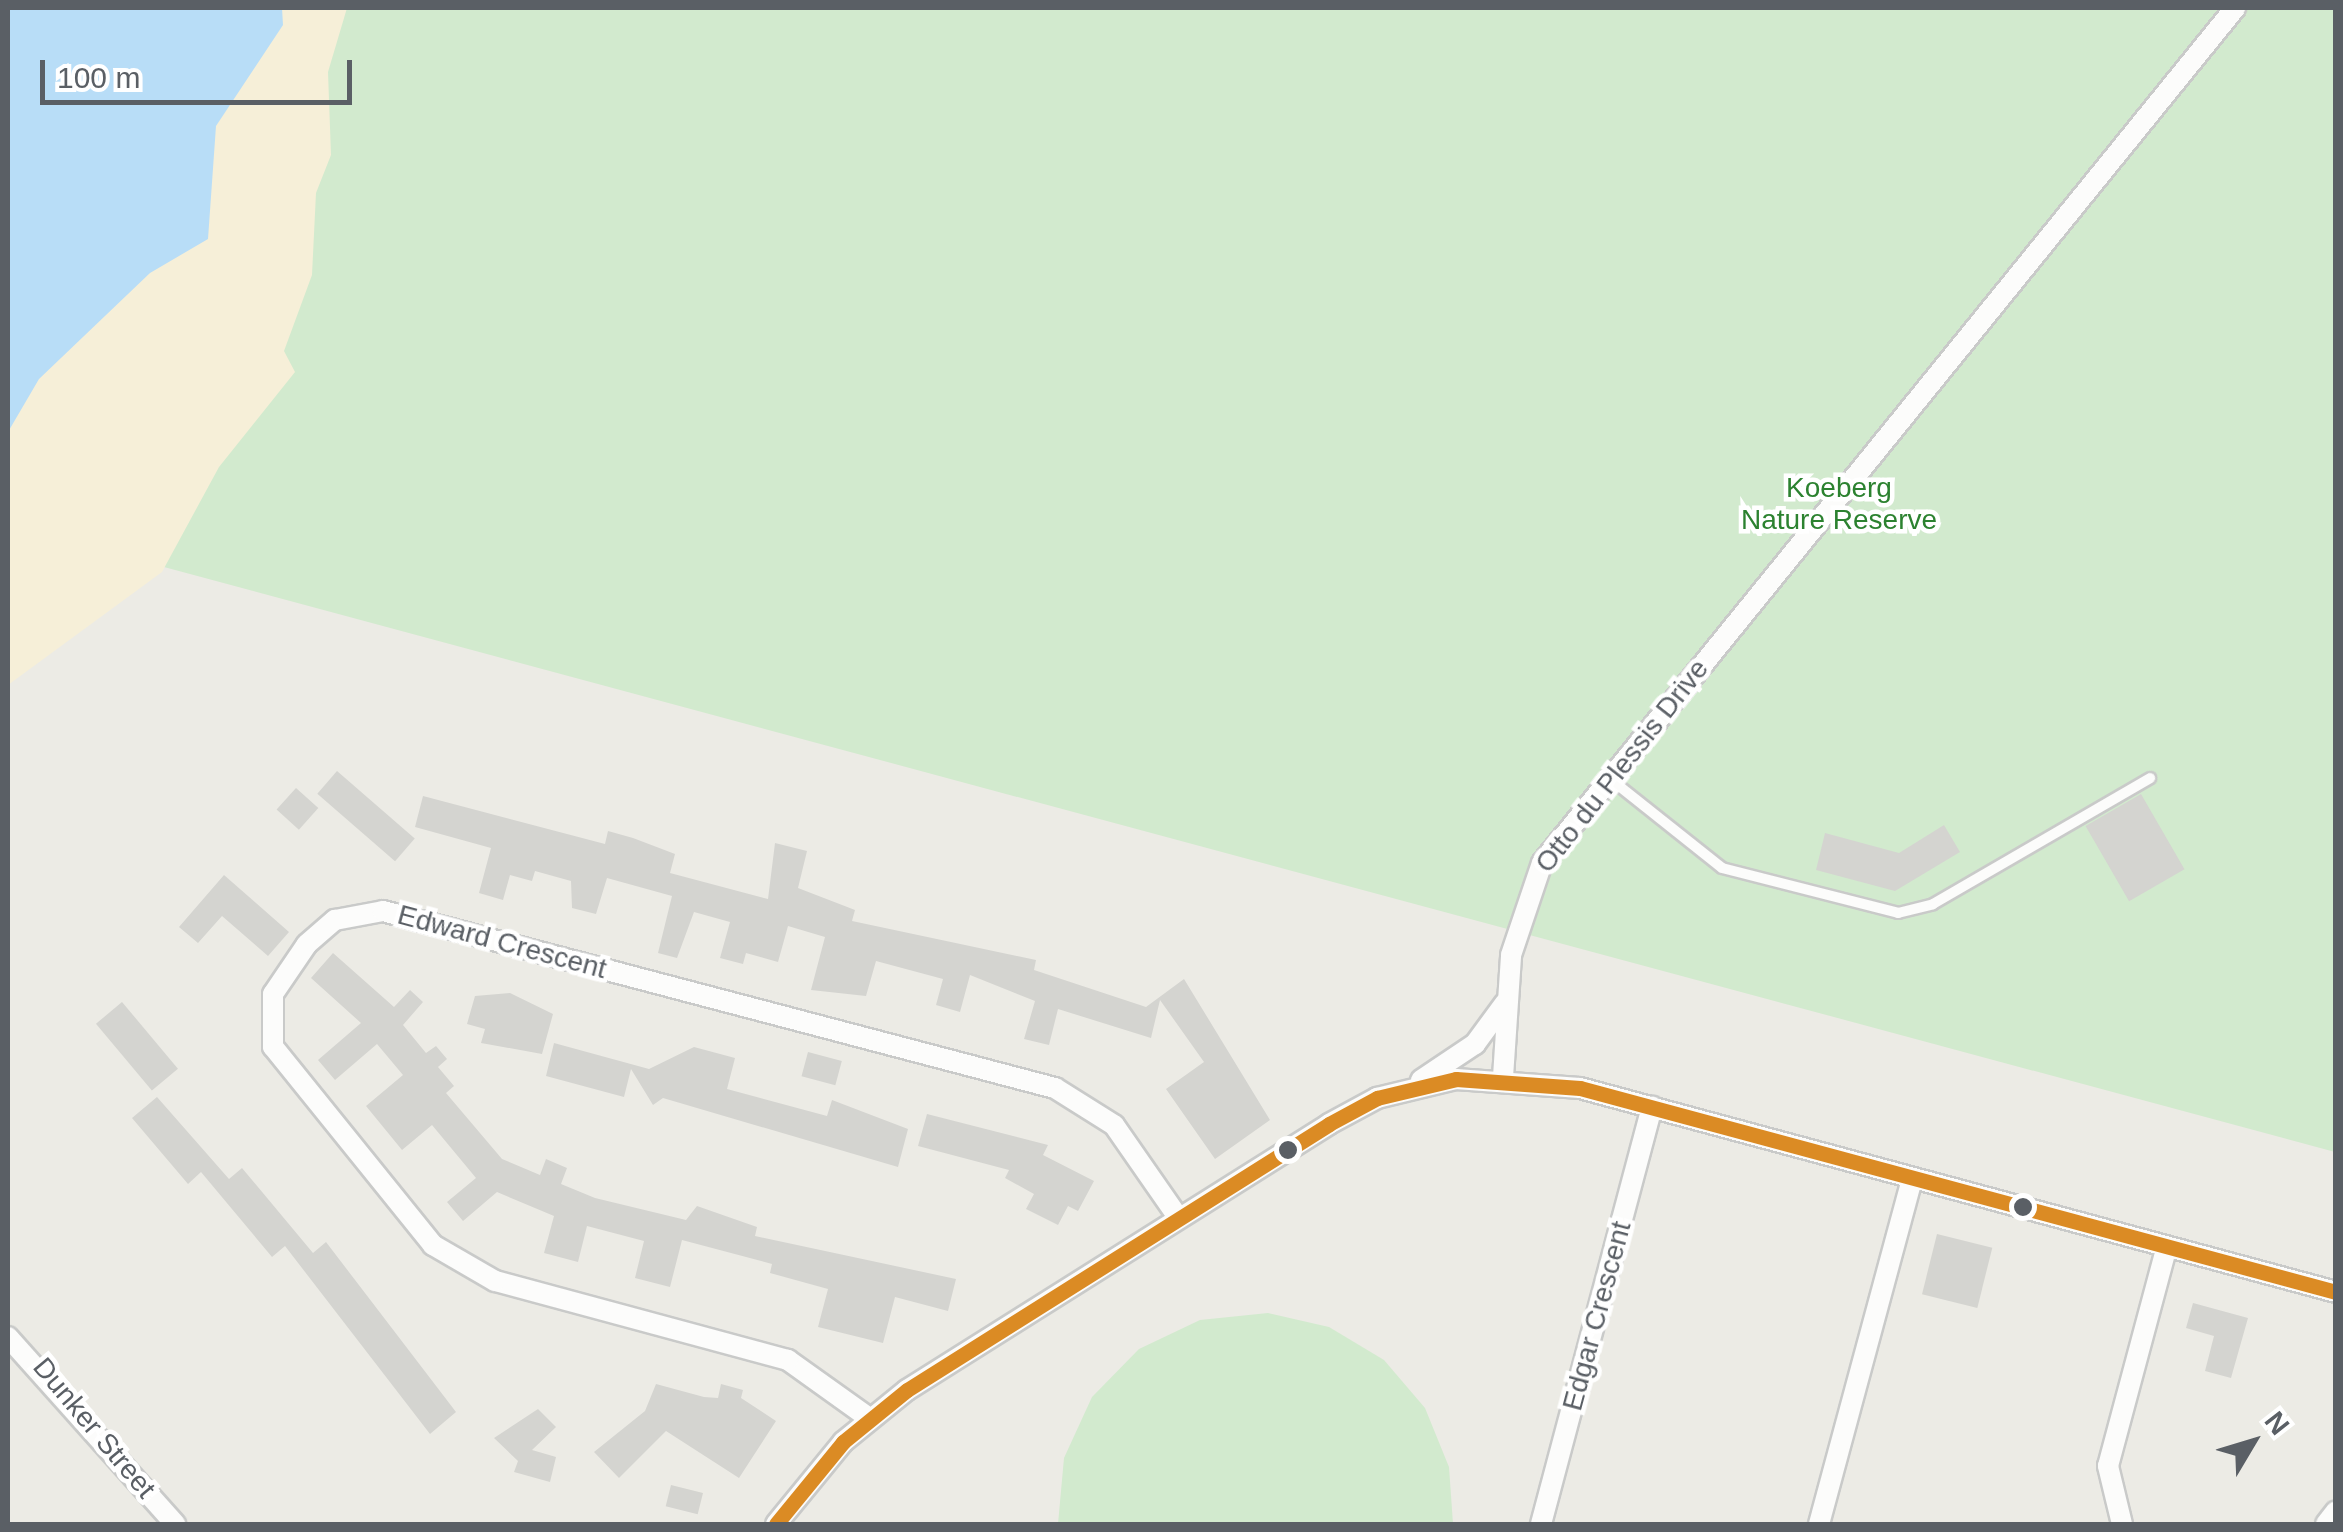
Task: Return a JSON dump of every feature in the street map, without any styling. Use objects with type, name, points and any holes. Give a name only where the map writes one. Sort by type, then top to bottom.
[{"type":"street","name":"Otto du Plessis Drive","points":[[1503,1077],[1506,1002],[1527,890],[1608,777],[2235,8]]},
{"type":"street","name":"Edward Crescent","points":[[869,1418],[788,1360],[495,1281],[433,1245],[273,1047],[273,994],[307,944],[335,920],[383,912],[1055,1088],[1114,1125],[1178,1217]]},
{"type":"street","points":[[776,1524],[869,1418],[1178,1217],[1406,1088],[1475,1044],[1506,1002]]},
{"type":"street","points":[[1406,1088],[1503,1077],[1652,1107],[2336,1292]]},
{"type":"street","name":"Edgar Crescent","points":[[1541,1524],[1652,1107]]},
{"type":"street","points":[[1819,1524],[1912,1180]]},
{"type":"street","points":[[2122,1524],[2108,1466],[2166,1249]]},
{"type":"street","name":"Dunker Street","points":[[8,1337],[175,1524]]},
{"type":"street","points":[[2326,1524],[2336,1511]]},
{"type":"lane","points":[[1608,777],[1722,868],[1898,913],[1933,904],[2150,778]]},
{"type":"green space","name":"Koeberg Nature Reserve","points":[[341,8],[2335,8],[2335,1152],[45,535]]},
{"type":"green space","points":[[1268,1313],[1329,1327],[1384,1360],[1425,1408],[1449,1467],[1453,1524],[1058,1524],[1064,1458],[1092,1397],[1139,1349],[1200,1320]]},
{"type":"sand","points":[[8,8],[347,8],[328,72],[331,155],[316,193],[312,275],[284,351],[295,372],[219,467],[162,572],[8,685]]},
{"type":"water","points":[[8,8],[282,8],[283,25],[216,126],[208,239],[150,273],[39,379],[8,432]]},
{"type":"building","points":[[337,771],[415,839],[395,861],[317,794]]},
{"type":"building","points":[[296,788],[318,808],[299,830],[277,810]]},
{"type":"building","points":[[2141,794],[2184,869],[2129,901],[2086,826]]},
{"type":"building","points":[[423,796],[605,844],[608,831],[633,838],[675,854],[670,873],[768,899],[775,843],[807,851],[798,888],[855,910],[852,921],[1036,960],[1034,970],[1146,1007],[1184,979],[1270,1120],[1215,1159],[1166,1089],[1204,1062],[1160,1000],[1151,1038],[1058,1009],[1049,1045],[1024,1039],[1035,1001],[970,975],[960,1012],[936,1005],[943,979],[876,961],[866,996],[811,990],[825,937],[788,926],[778,962],[746,953],[743,964],[720,958],[730,922],[694,912],[677,958],[658,953],[672,896],[607,878],[596,914],[572,908],[571,881],[535,871],[532,881],[510,875],[503,900],[479,893],[491,848],[415,827]]},
{"type":"building","points":[[1944,825],[1960,852],[1895,891],[1816,870],[1825,833],[1899,853]]},
{"type":"building","points":[[224,875],[289,932],[268,956],[222,916],[198,943],[179,927]]},
{"type":"building","points":[[333,953],[394,1007],[410,990],[423,1002],[403,1025],[426,1053],[436,1046],[447,1059],[438,1067],[454,1086],[446,1093],[502,1159],[540,1175],[546,1159],[567,1168],[561,1184],[595,1198],[686,1220],[697,1206],[757,1227],[755,1236],[956,1279],[948,1311],[895,1297],[883,1343],[818,1327],[828,1289],[770,1273],[772,1264],[682,1240],[670,1287],[635,1278],[644,1241],[587,1226],[578,1262],[544,1253],[554,1216],[497,1192],[463,1221],[447,1202],[476,1178],[432,1125],[402,1150],[366,1106],[403,1075],[377,1044],[335,1080],[318,1060],[361,1023],[311,978]]},
{"type":"building","points":[[510,993],[553,1014],[542,1054],[481,1043],[485,1029],[467,1024],[475,996]]},
{"type":"building","points":[[122,1002],[178,1069],[152,1091],[96,1024]]},
{"type":"building","points":[[554,1043],[649,1069],[694,1047],[735,1058],[727,1089],[827,1116],[832,1100],[908,1129],[898,1167],[663,1098],[653,1105],[631,1069],[624,1097],[546,1076]]},
{"type":"building","points":[[808,1052],[842,1061],[835,1085],[802,1076]]},
{"type":"building","points":[[157,1097],[229,1179],[242,1168],[313,1253],[326,1242],[456,1412],[430,1434],[285,1246],[272,1257],[201,1172],[188,1184],[132,1118]]},
{"type":"building","points":[[927,1114],[1048,1145],[1043,1155],[1094,1181],[1078,1211],[1068,1206],[1058,1225],[1026,1209],[1034,1194],[1005,1178],[1009,1170],[918,1146]]},
{"type":"building","points":[[1937,1234],[1992,1248],[1977,1308],[1922,1294]]},
{"type":"building","points":[[2193,1303],[2248,1318],[2231,1378],[2205,1371],[2214,1336],[2186,1328]]},
{"type":"building","points":[[656,1384],[718,1398],[721,1384],[743,1390],[741,1398],[776,1421],[739,1478],[666,1431],[619,1478],[594,1452],[645,1411]]},
{"type":"building","points":[[538,1409],[556,1427],[532,1450],[556,1457],[550,1482],[514,1472],[518,1461],[494,1438]]},
{"type":"building","points":[[671,1485],[703,1493],[698,1514],[666,1506]]},
{"type":"transit line","points":[[776,1524],[843,1442],[907,1390],[1329,1124],[1377,1098],[1456,1079],[1580,1088],[2336,1292]]}]
